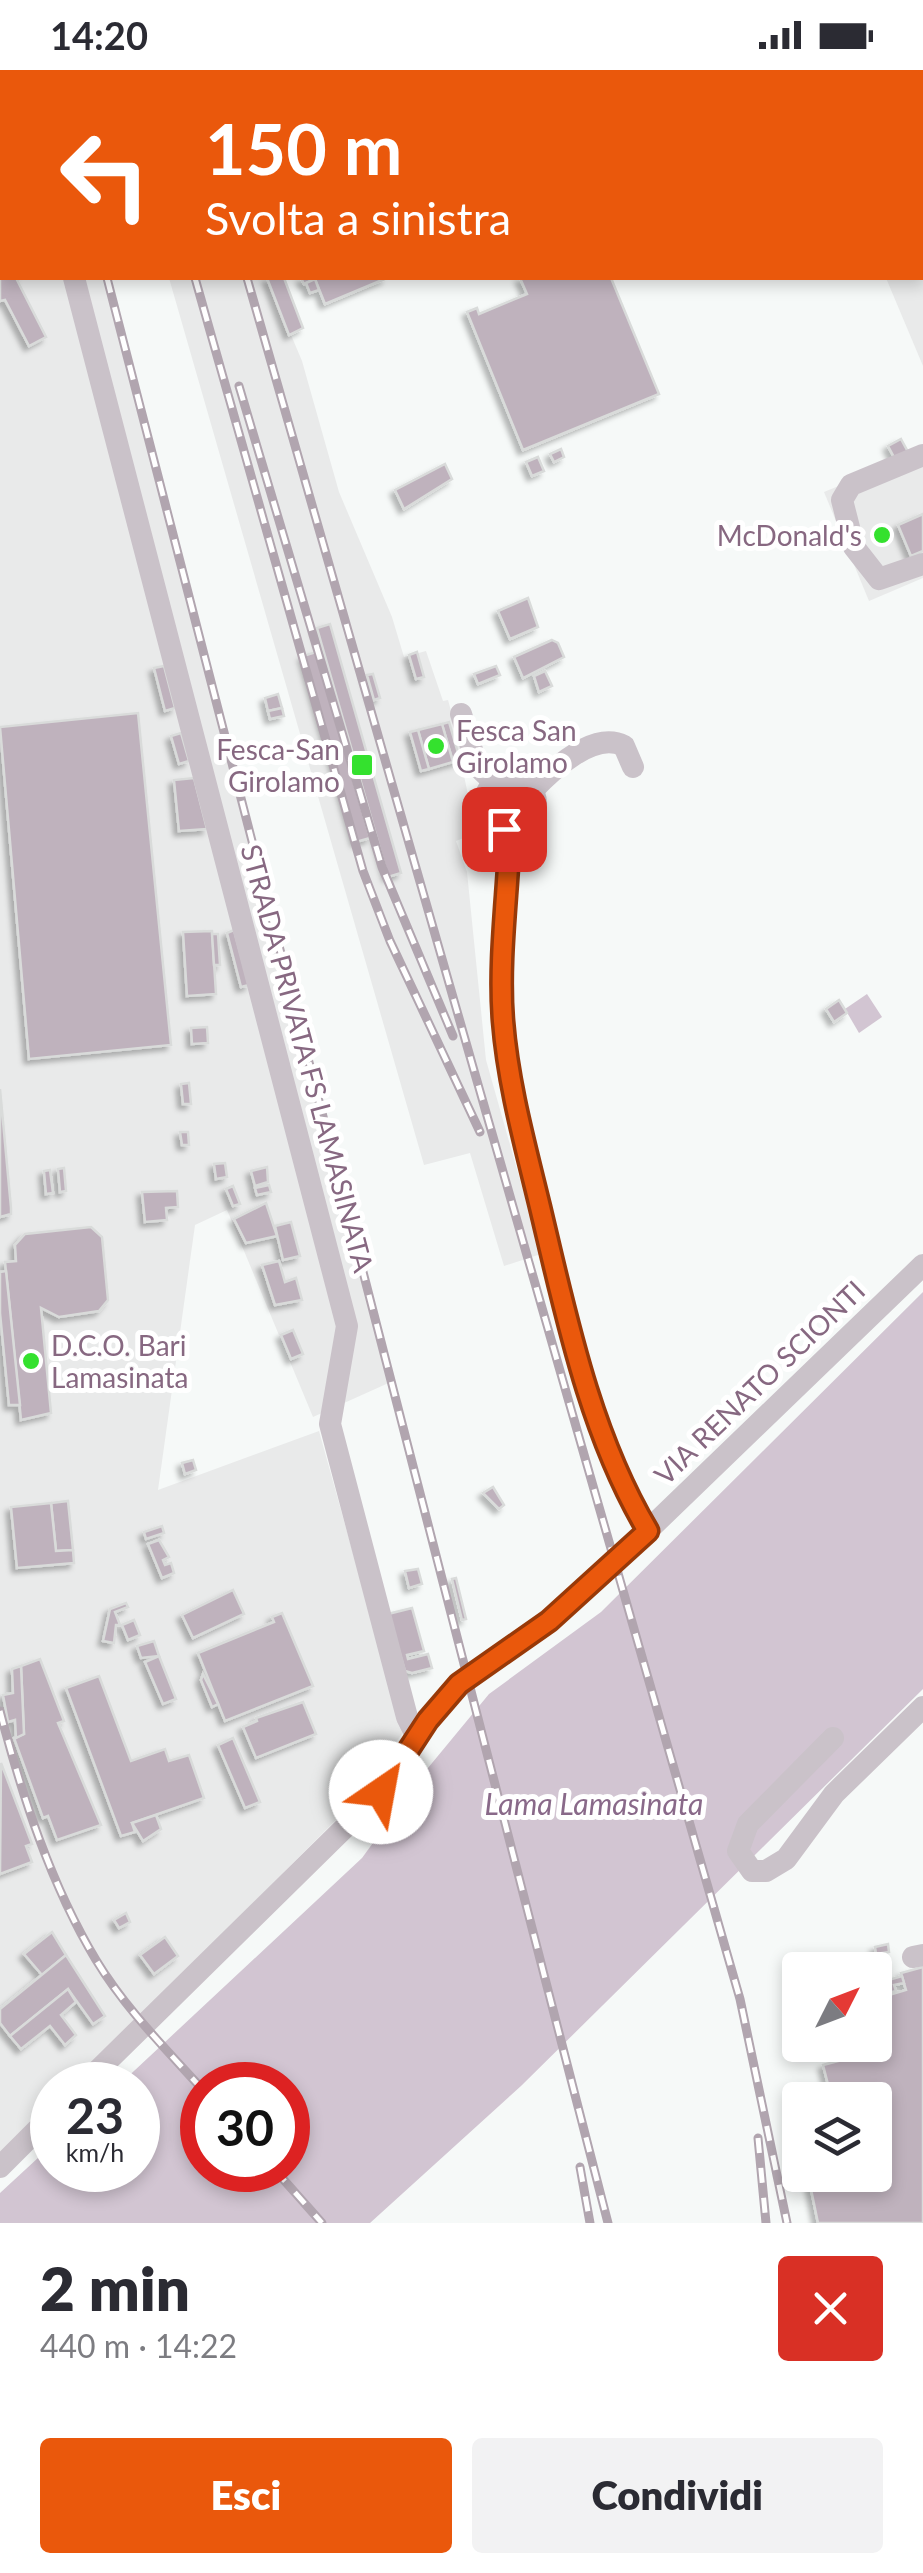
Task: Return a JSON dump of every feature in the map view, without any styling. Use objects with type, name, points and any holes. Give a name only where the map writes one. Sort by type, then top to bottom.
[{"type":"street","name":"STRADA PRIVATA FS LAMASINATA","points":[[75,280],[347,1326],[330,1424],[407,1717],[416,1737]]},
{"type":"street","points":[[923,455],[851,486],[842,500],[849,536],[879,579],[923,564]]},
{"type":"street","points":[[461,714],[477,766],[495,782]]},
{"type":"street","points":[[510,830],[532,817],[532,791],[558,764],[603,743],[624,746],[633,767]]},
{"type":"street","points":[[510,830],[494,824],[485,811],[486,795],[495,782],[511,778],[532,791]]},
{"type":"street","points":[[510,830],[502,1016],[509,1076],[552,1259],[604,1440],[620,1485],[648,1531]]},
{"type":"street","name":"VIA RENATO SCIONTI","points":[[107,2062],[381,1792],[416,1737],[459,1684],[549,1621],[923,1266]]},
{"type":"street","points":[[833,1738],[748,1824],[738,1851],[752,1871],[766,1871],[786,1859],[834,1794],[923,1707]]},
{"type":"street","points":[[0,2168],[30,2137]]},
{"type":"shaded area","points":[[0,280],[110,280],[393,1381],[313,1417],[227,1210],[195,1225],[158,1490],[319,1431],[403,1733],[341,1815],[94,2062],[30,2062],[30,2126],[0,2156]]},
{"type":"shaded area","points":[[170,280],[268,280],[302,361],[339,492],[392,617],[404,657],[426,651],[443,701],[448,700],[466,765],[463,771],[476,833],[456,841],[467,872],[486,1060],[541,1254],[504,1266],[470,1153],[424,1165]]},
{"type":"shaded area","points":[[887,280],[923,280],[923,366]]},
{"type":"shaded area","name":"McDonald's","points":[[923,451],[923,578],[869,601],[824,492]]},
{"type":"water","points":[[867,994],[882,1017],[859,1033],[845,1009]]},
{"type":"water","name":"Lama Lamasinata","points":[[923,1292],[923,1689],[521,2086],[370,2223],[0,2223],[0,2193],[30,2165],[30,2192],[160,2192],[160,2062],[144,2062],[362,1858],[423,1774],[489,1694],[601,1612]]},
{"type":"building","points":[[0,280],[17,280],[46,337],[29,346],[5,300],[0,301]]},
{"type":"building","points":[[268,280],[285,280],[303,328],[289,335]]},
{"type":"building","points":[[315,280],[382,280],[325,304]]},
{"type":"building","points":[[315,280],[319,290],[310,293],[306,283]]},
{"type":"building","points":[[521,280],[612,280],[659,394],[523,450],[467,312],[477,308],[479,314],[527,294]]},
{"type":"building","points":[[901,439],[908,452],[895,459],[888,446]]},
{"type":"building","points":[[561,449],[564,457],[554,462],[550,454]]},
{"type":"building","points":[[538,457],[544,471],[532,476],[526,462]]},
{"type":"building","points":[[445,464],[452,479],[404,509],[395,490]]},
{"type":"building","points":[[923,514],[923,551],[911,556],[898,525]]},
{"type":"building","points":[[528,598],[538,627],[510,639],[498,611]]},
{"type":"building","points":[[330,624],[401,873],[388,877],[317,628]]},
{"type":"building","points":[[552,640],[558,643],[564,657],[523,678],[514,657]]},
{"type":"building","points":[[316,652],[370,838],[356,842],[303,656]]},
{"type":"building","points":[[417,652],[424,677],[416,679],[409,655]]},
{"type":"building","points":[[164,666],[175,708],[165,711],[154,668]]},
{"type":"building","points":[[496,666],[500,675],[478,684],[474,674]]},
{"type":"building","points":[[545,671],[552,686],[539,692],[534,676]]},
{"type":"building","points":[[373,674],[380,698],[374,700],[367,675]]},
{"type":"building","points":[[278,694],[282,708],[268,711],[265,698]]},
{"type":"building","points":[[282,708],[284,716],[270,719],[268,711]]},
{"type":"building","points":[[138,713],[171,1045],[29,1059],[0,727]]},
{"type":"building","points":[[449,722],[460,760],[453,762],[442,724]]},
{"type":"building","name":"Fesca San Girolamo","points":[[442,724],[453,762],[429,769],[418,730]]},
{"type":"building","points":[[418,730],[429,769],[421,771],[410,732]]},
{"type":"building","points":[[181,733],[189,761],[179,764],[171,736]]},
{"type":"building","points":[[194,778],[207,829],[179,831],[174,780]]},
{"type":"building","points":[[234,930],[249,985],[241,987],[227,933]]},
{"type":"building","points":[[212,931],[216,994],[187,996],[183,932]]},
{"type":"building","points":[[212,934],[218,934],[220,965],[214,965]]},
{"type":"building","points":[[839,1000],[847,1013],[834,1022],[826,1009]]},
{"type":"building","points":[[207,1027],[208,1043],[192,1044],[191,1028]]},
{"type":"building","points":[[189,1083],[191,1104],[183,1104],[181,1084]]},
{"type":"building","points":[[0,1089],[11,1214],[0,1217]]},
{"type":"building","points":[[180,1132],[188,1132],[189,1145],[182,1145]]},
{"type":"building","points":[[225,1163],[227,1177],[216,1179],[214,1164]]},
{"type":"building","points":[[267,1167],[268,1182],[255,1186],[251,1171]]},
{"type":"building","points":[[64,1168],[66,1191],[60,1192],[58,1169]]},
{"type":"building","points":[[50,1170],[53,1193],[46,1194],[44,1171]]},
{"type":"building","points":[[269,1185],[271,1192],[257,1195],[255,1188]]},
{"type":"building","points":[[233,1186],[240,1204],[233,1206],[226,1189]]},
{"type":"building","points":[[177,1191],[178,1207],[166,1208],[167,1220],[145,1222],[142,1192]]},
{"type":"building","points":[[266,1203],[277,1236],[246,1243],[234,1219]]},
{"type":"building","points":[[291,1222],[300,1256],[283,1260],[275,1226]]},
{"type":"building","name":"D.C.O. Bari Lamasinata","points":[[91,1227],[102,1237],[108,1300],[99,1311],[59,1317],[41,1308],[51,1413],[21,1420],[5,1262],[16,1261],[15,1245],[25,1234]]},
{"type":"building","points":[[279,1261],[285,1282],[296,1278],[302,1300],[275,1305],[262,1265]]},
{"type":"building","points":[[6,1271],[20,1405],[9,1405],[0,1313],[0,1272]]},
{"type":"building","points":[[293,1330],[303,1354],[291,1359],[281,1335]]},
{"type":"building","points":[[193,1460],[196,1470],[185,1474],[182,1463]]},
{"type":"building","points":[[493,1487],[504,1505],[499,1509],[483,1493]]},
{"type":"building","points":[[68,1501],[73,1550],[56,1551],[51,1503]]},
{"type":"building","points":[[51,1503],[56,1551],[73,1550],[74,1563],[17,1568],[11,1507]]},
{"type":"building","points":[[162,1526],[164,1533],[146,1539],[144,1532]]},
{"type":"building","points":[[159,1540],[169,1557],[163,1560],[165,1565],[171,1563],[174,1573],[162,1578],[148,1544]]},
{"type":"building","points":[[418,1569],[422,1584],[409,1588],[405,1571]]},
{"type":"building","points":[[456,1578],[466,1619],[462,1620],[452,1579]]},
{"type":"building","points":[[233,1590],[244,1614],[193,1638],[182,1615]]},
{"type":"building","points":[[126,1603],[128,1607],[115,1612],[120,1625],[116,1625],[114,1643],[103,1641],[110,1609]]},
{"type":"building","points":[[412,1608],[424,1651],[407,1655],[408,1659],[428,1654],[432,1668],[412,1673],[405,1671],[388,1614]]},
{"type":"building","points":[[282,1613],[313,1686],[225,1721],[198,1653],[274,1622],[272,1617]]},
{"type":"building","points":[[134,1620],[140,1635],[128,1640],[122,1625]]},
{"type":"building","points":[[154,1641],[159,1656],[141,1658],[137,1646]]},
{"type":"building","points":[[159,1656],[176,1699],[163,1704],[145,1662]]},
{"type":"building","points":[[40,1659],[64,1721],[58,1723],[101,1825],[57,1840],[48,1816],[43,1818],[14,1738],[24,1734],[21,1666]]},
{"type":"building","points":[[21,1666],[24,1734],[16,1738],[15,1720],[8,1722],[3,1695],[13,1693],[12,1669]]},
{"type":"building","points":[[203,1674],[218,1704],[212,1707],[201,1680]]},
{"type":"building","points":[[99,1676],[131,1761],[165,1749],[169,1761],[189,1755],[204,1798],[132,1823],[135,1832],[121,1836],[66,1688]]},
{"type":"building","points":[[303,1702],[316,1734],[256,1758],[243,1727],[257,1721],[256,1718]]},
{"type":"building","points":[[233,1738],[260,1802],[245,1808],[218,1745]]},
{"type":"building","points":[[1,1763],[32,1844],[26,1846],[32,1862],[0,1874]]},
{"type":"building","points":[[156,1815],[161,1829],[143,1841],[132,1823]]},
{"type":"building","points":[[126,1913],[130,1922],[119,1928],[114,1920]]},
{"type":"building","points":[[52,1932],[66,1955],[42,1975],[24,1954]]},
{"type":"building","points":[[165,1937],[178,1956],[154,1974],[140,1955]]},
{"type":"building","points":[[888,1944],[889,1952],[876,1952],[875,1947]]},
{"type":"building","points":[[66,1955],[105,2016],[93,2024],[68,1989],[10,2036],[0,2023],[0,2009]]},
{"type":"building","points":[[923,1967],[923,2223],[818,2223],[812,2192],[892,2192],[892,2082],[827,2082],[823,2065],[892,2062],[892,1994],[906,1990],[901,1973]]},
{"type":"building","points":[[902,1976],[904,1983],[894,1985],[896,1991],[892,1992],[892,1979]]},
{"type":"building","points":[[68,1989],[76,2002],[61,2015],[76,2035],[65,2045],[50,2026],[21,2049],[10,2036]]},
{"type":"railway","points":[[108,280],[608,2223]]},
{"type":"railway","points":[[196,280],[363,871],[390,941],[480,1132]]},
{"type":"railway","points":[[248,280],[740,1999],[787,2223]]},
{"type":"railway","points":[[239,386],[382,867],[453,1036]]},
{"type":"railway","points":[[0,1711],[39,1839],[80,1931],[120,1995],[180,2065]]},
{"type":"railway","points":[[758,2138],[766,2223]]},
{"type":"railway","points":[[580,2167],[590,2223]]},
{"type":"railway","points":[[295,2192],[322,2223]]},
{"type":"place","name":"McDonald's","points":[[882,535]]},
{"type":"place","name":"Fesca San Girolamo","points":[[436,746]]},
{"type":"place","name":"Fesca-San Girolamo","points":[[362,765]]},
{"type":"place","name":"D.C.O. Bari Lamasinata","points":[[31,1361]]},
{"type":"route","points":[[381,1792],[428,1720],[459,1684],[549,1621],[648,1531],[620,1485],[604,1440],[552,1259],[509,1076],[502,1016],[510,830],[504,829]]}]
